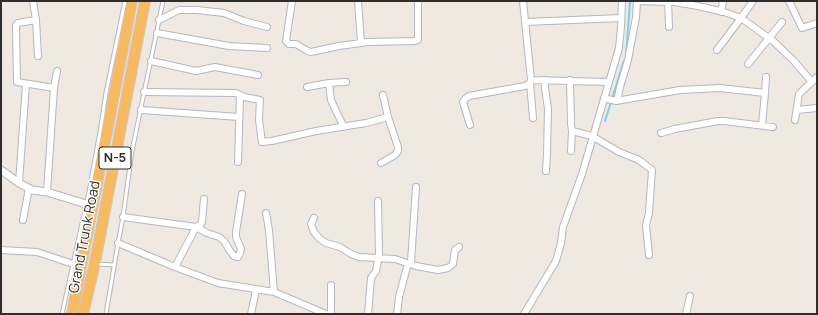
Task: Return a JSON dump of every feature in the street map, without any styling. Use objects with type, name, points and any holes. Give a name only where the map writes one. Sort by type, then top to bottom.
[{"type":"highway","name":"Grand Trunk Road","points":[[72,314],[70,300],[132,1]]},
{"type":"highway","name":"Grand Trunk Road","points":[[83,314],[94,265],[145,1]]},
{"type":"highway","points":[[77,264],[94,265]]},
{"type":"street","points":[[33,1],[36,20],[38,56]]},
{"type":"street","points":[[292,1],[286,41],[289,44],[296,44],[308,52],[316,52],[339,46],[362,43],[418,40],[418,1]]},
{"type":"street","points":[[358,1],[362,43]]},
{"type":"street","points":[[523,1],[533,118]]},
{"type":"street","points":[[616,101],[628,60],[627,33],[621,18],[622,1]]},
{"type":"street","points":[[524,314],[556,261],[561,244],[563,227],[606,99],[608,82],[619,48],[636,17],[637,1],[668,2],[698,6],[721,12],[741,18],[769,39],[815,79],[799,94],[795,120]]},
{"type":"street","points":[[721,12],[723,1]]},
{"type":"street","points":[[717,50],[753,1]]},
{"type":"street","points":[[789,1],[802,28],[817,23]]},
{"type":"street","points":[[668,2],[668,27]]},
{"type":"street","points":[[159,20],[179,10],[198,10],[224,13],[244,21],[267,27]]},
{"type":"street","points":[[525,22],[621,18]]},
{"type":"street","points":[[36,20],[18,23],[16,25],[17,82],[54,88]]},
{"type":"street","points":[[748,64],[782,22]]},
{"type":"street","points":[[157,32],[229,46],[267,48]]},
{"type":"street","points":[[151,61],[196,71],[215,68],[258,75]]},
{"type":"street","points":[[47,192],[54,88],[57,71]]},
{"type":"street","points":[[762,125],[766,76]]},
{"type":"street","points":[[544,80],[548,108],[546,171]]},
{"type":"street","points":[[470,124],[463,102],[469,96],[526,86],[530,81],[570,80],[608,82]]},
{"type":"street","points":[[570,80],[572,131],[570,151]]},
{"type":"street","points":[[307,87],[346,82]]},
{"type":"street","points":[[329,83],[332,100],[344,127]]},
{"type":"street","points":[[20,183],[26,84]]},
{"type":"street","points":[[606,99],[616,101],[680,90],[720,88],[765,93]]},
{"type":"street","points":[[144,92],[236,93],[240,96],[260,100],[259,120],[262,142],[366,123],[388,117]]},
{"type":"street","points":[[381,163],[395,155],[398,151],[383,95]]},
{"type":"street","points":[[238,162],[240,96]]},
{"type":"street","points":[[796,110],[817,108]]},
{"type":"street","points":[[141,110],[239,116]]},
{"type":"street","points":[[661,133],[718,121],[774,127]]},
{"type":"street","points":[[572,131],[594,137],[619,152],[639,160],[652,170],[649,213],[646,225],[649,255]]},
{"type":"street","points":[[1,170],[32,190],[47,192],[86,204]]},
{"type":"street","points":[[397,314],[399,297],[407,268],[411,262],[416,187]]},
{"type":"street","points":[[23,220],[29,188]]},
{"type":"street","points":[[123,217],[196,227],[207,233],[220,237],[231,254],[238,257],[241,249],[236,232],[242,194]]},
{"type":"street","points":[[174,267],[196,227],[202,222],[204,199]]},
{"type":"street","points":[[368,314],[371,278],[376,271],[378,258],[378,201]]},
{"type":"street","points":[[266,213],[269,230],[274,292]]},
{"type":"street","points":[[314,218],[311,224],[314,232],[320,239],[326,243],[340,247],[356,256],[398,260],[438,270],[448,268],[453,264],[455,250],[459,247]]},
{"type":"street","points":[[118,243],[174,267],[218,283],[274,292],[311,312],[326,314]]},
{"type":"street","points":[[1,250],[36,252],[77,264]]},
{"type":"street","points":[[331,284],[331,314]]},
{"type":"street","points":[[251,314],[256,290]]},
{"type":"street","points":[[686,314],[690,296]]},
{"type":"lane","points":[[77,264],[106,93],[125,1]]},
{"type":"lane","points":[[106,314],[123,217],[132,151],[163,1]]},
{"type":"lane","points":[[116,149],[132,151]]},
{"type":"lane","points":[[94,265],[114,265]]},
{"type":"lane","points":[[62,314],[70,300]]},
{"type":"waterway","points":[[626,57],[630,1]]},
{"type":"waterway","points":[[605,121],[624,61]]}]
